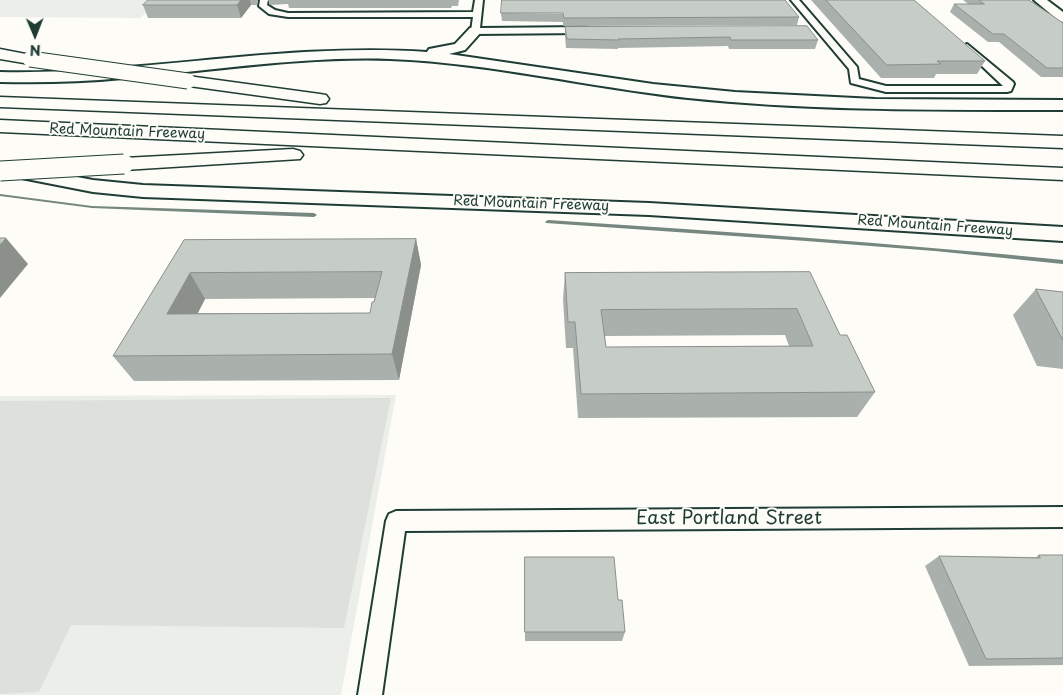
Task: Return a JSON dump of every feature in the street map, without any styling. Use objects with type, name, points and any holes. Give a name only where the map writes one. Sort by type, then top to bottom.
[{"type":"highway","points":[[0,55],[327,100],[743,130]]},
{"type":"highway","name":"Red Mountain Freeway","points":[[0,102],[1063,142]]},
{"type":"highway","name":"Red Mountain Freeway","points":[[0,126],[1063,174]]},
{"type":"highway","points":[[0,170],[316,155],[502,158],[652,156]]},
{"type":"main road","points":[[1040,0],[1063,12]]},
{"type":"main road","points":[[1040,0],[1063,18]]},
{"type":"main road","points":[[0,76],[28,79],[111,76],[333,54],[384,51],[446,52],[463,45],[475,30]]},
{"type":"main road","points":[[475,30],[476,50],[480,54],[486,58],[534,70]]},
{"type":"main road","points":[[333,54],[443,58],[657,89],[795,102],[888,105],[1063,105]]},
{"type":"main road","name":"Red Mountain Freeway","points":[[0,170],[93,186],[143,191],[649,209],[1063,234]]},
{"type":"street","points":[[264,0],[263,6],[272,12],[288,15],[477,14]]},
{"type":"street","points":[[479,0],[475,30],[596,30]]},
{"type":"street","points":[[795,0],[854,69],[854,81],[886,89],[1007,90],[1009,84],[959,40]]},
{"type":"street","points":[[811,30],[821,30]]},
{"type":"street","name":"East Portland Street","points":[[396,521],[1063,517]]},
{"type":"street","points":[[370,695],[396,521]]},
{"type":"shaded area","points":[[0,0],[160,0],[140,18],[0,17]]},
{"type":"shaded area","points":[[396,395],[341,695],[0,695],[0,396]]},
{"type":"shaded area","points":[[391,398],[344,628],[71,625],[39,692],[0,694],[0,401]]},
{"type":"building","points":[[148,0],[241,0],[237,5],[143,5]]},
{"type":"building","points":[[502,0],[785,0],[799,17],[564,18],[563,13],[501,13]]},
{"type":"building","points":[[826,0],[914,0],[985,61],[937,61],[941,64],[887,65]]},
{"type":"building","points":[[979,0],[1029,0],[1063,23],[1063,68],[1047,68],[1004,34],[993,34],[954,4],[984,4]]},
{"type":"building","points":[[807,26],[818,40],[731,40],[730,37],[619,40],[567,39],[565,27]]},
{"type":"building","points":[[0,238],[6,238],[0,245]]},
{"type":"building","points":[[416,239],[392,354],[113,356],[184,240]],"holes":[[[382,272],[374,302],[372,302],[370,313],[167,314],[190,273]]]},
{"type":"building","points":[[810,272],[840,335],[847,335],[875,392],[581,394],[575,322],[568,322],[565,273]],"holes":[[[797,309],[813,346],[606,347],[601,310]]]},
{"type":"building","points":[[1036,289],[1063,292],[1063,340]]},
{"type":"building","points":[[1039,555],[1063,555],[1063,658],[986,659],[939,556],[1040,558]]},
{"type":"building","points":[[525,557],[614,557],[618,600],[622,600],[625,632],[525,632]]},
{"type":"waterway","points":[[0,195],[92,207],[314,215]]},
{"type":"waterway","points":[[548,222],[806,239],[1063,262]]}]
